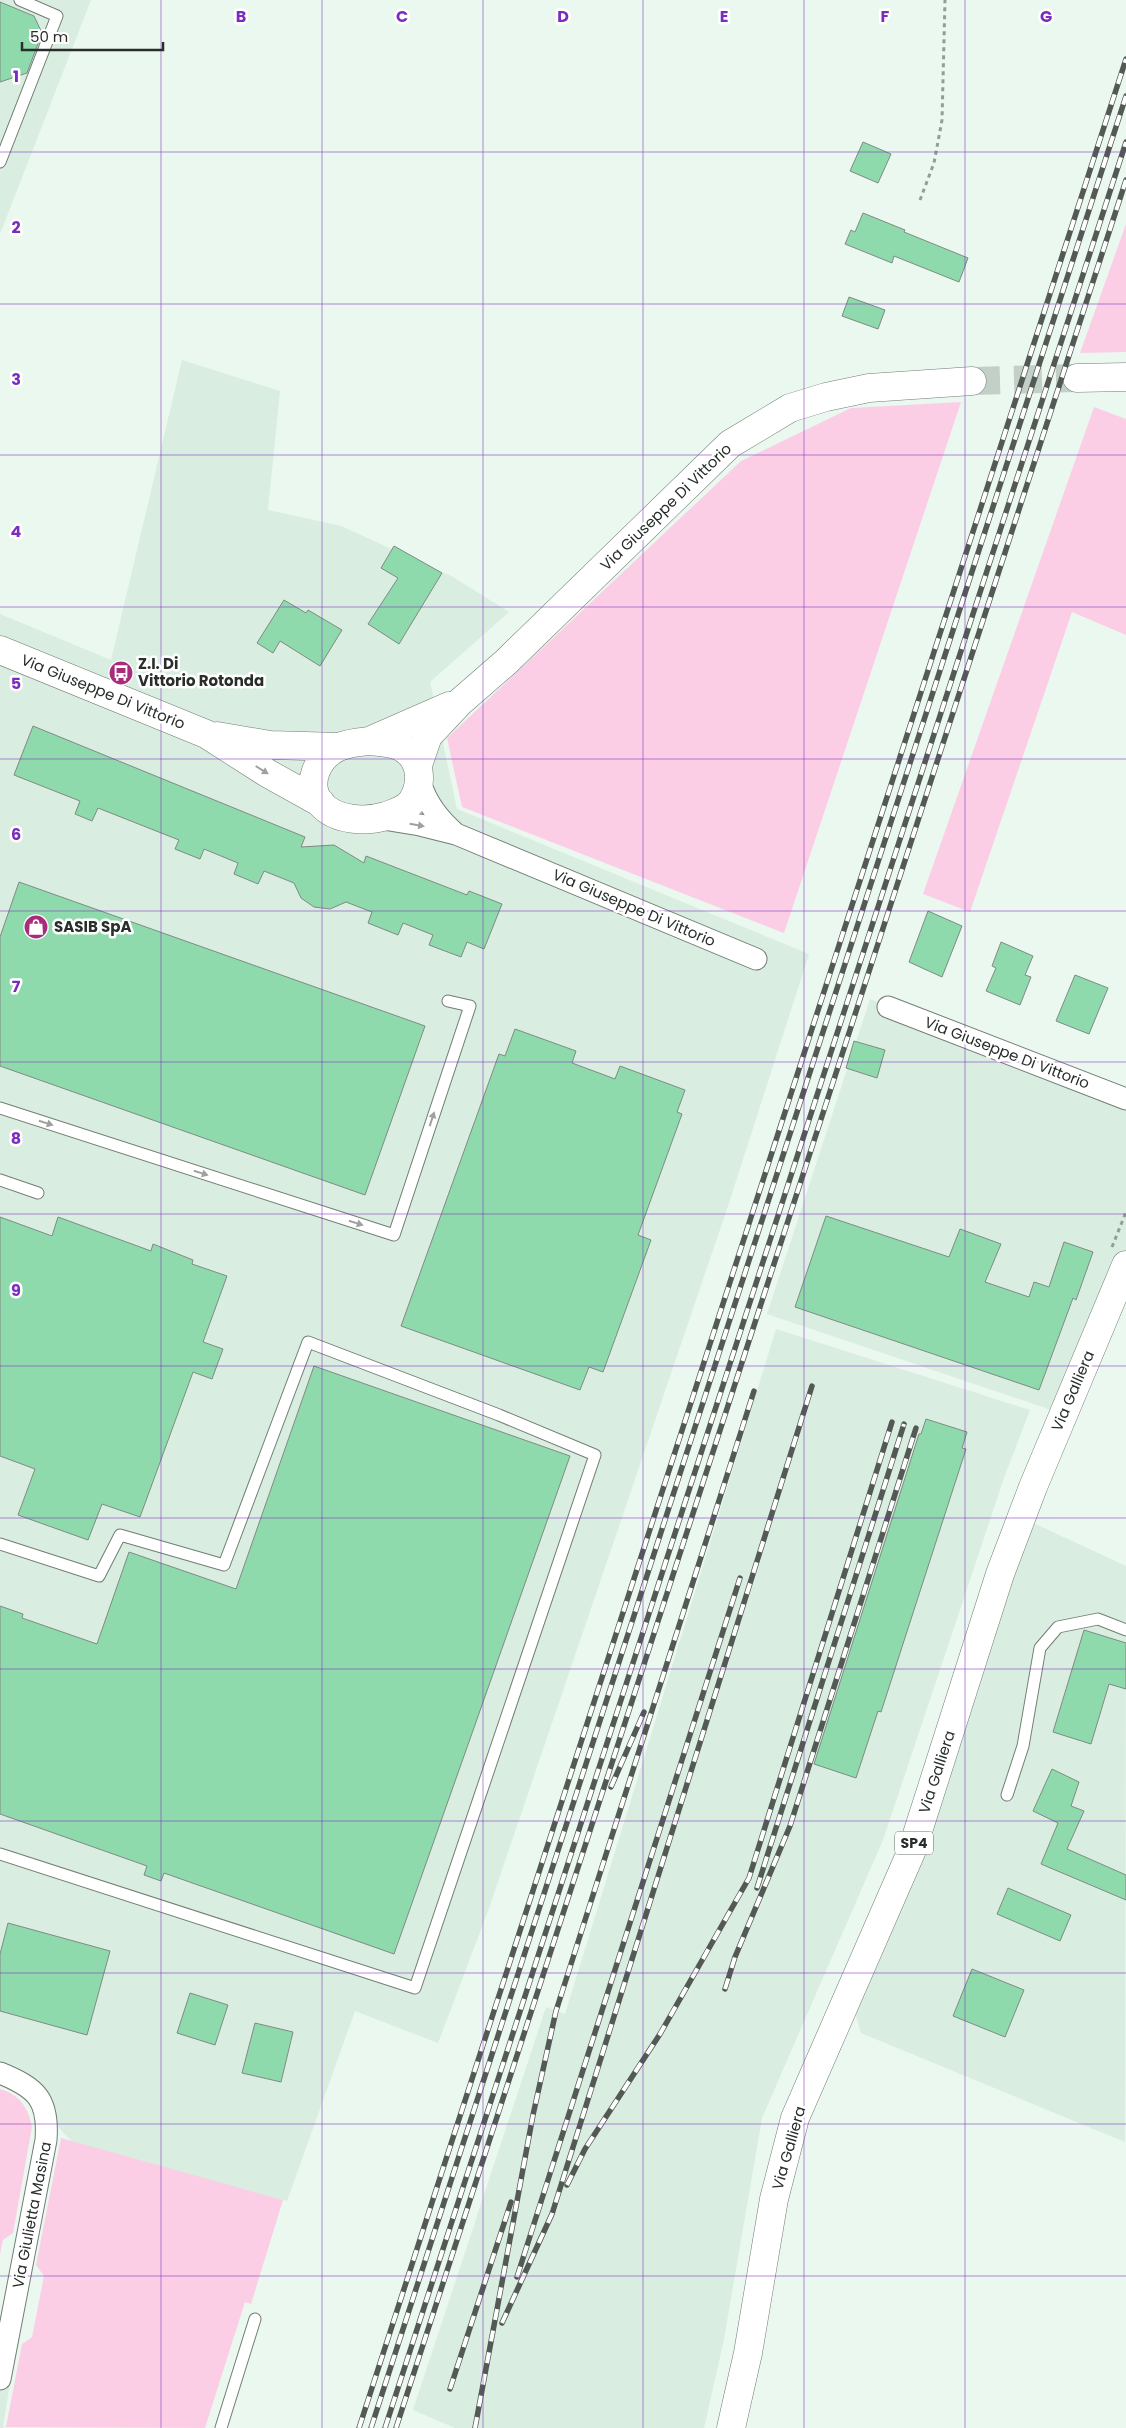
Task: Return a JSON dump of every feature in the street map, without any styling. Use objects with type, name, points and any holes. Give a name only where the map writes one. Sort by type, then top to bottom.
[{"type":"street","points":[[1077,378],[1126,377]]},
{"type":"street","name":"Via Giuseppe Di Vittorio","points":[[377,818],[410,804],[417,793],[419,773],[428,736],[460,702],[506,662],[730,444],[790,408],[826,397],[869,388],[972,381]]},
{"type":"street","name":"Via Giuseppe Di Vittorio","points":[[0,650],[206,734],[267,773],[321,803],[336,814],[349,818],[377,818],[420,825],[456,834],[756,959]]},
{"type":"street","name":"Via Giuseppe Di Vittorio","points":[[206,734],[270,745],[339,746],[369,741],[460,702]]},
{"type":"street","name":"Via Giuseppe Di Vittorio","points":[[369,741],[400,746],[410,754],[419,773],[425,797],[442,822],[456,834]]},
{"type":"street","points":[[321,803],[315,791],[315,774],[321,760],[339,746]]},
{"type":"street","name":"Via Giuseppe Di Vittorio","points":[[888,1007],[1126,1099]]},
{"type":"street","name":"Via Galliera","points":[[731,2428],[748,2353],[774,2198],[795,2118],[912,1850],[1000,1574],[1033,1487],[1126,1265]]},
{"type":"street","name":"Via Giulietta Masina","points":[[0,2073],[17,2080],[38,2094],[48,2118],[46,2140],[0,2379]]},
{"type":"lane","points":[[0,162],[57,16],[20,0]]},
{"type":"lane","points":[[0,1108],[394,1236],[470,1006],[448,1001]]},
{"type":"lane","points":[[0,1180],[38,1193]]},
{"type":"lane","points":[[0,1544],[99,1576],[120,1535],[224,1565],[308,1342],[500,1415],[595,1455],[415,1988],[0,1854]]},
{"type":"lane","points":[[1007,1795],[1024,1746],[1040,1648],[1058,1627],[1098,1619],[1126,1630]]},
{"type":"lane","points":[[221,2428],[256,2319]]},
{"type":"path","points":[[920,200],[934,163],[942,120],[945,0]]},
{"type":"shaded area","points":[[0,0],[91,0],[0,234]]},
{"type":"shaded area","points":[[1126,224],[1126,352],[1080,353]]},
{"type":"shaded area","points":[[182,360],[280,391],[268,510],[341,526],[453,577],[509,612],[430,682],[457,809],[809,954],[729,1203],[488,1911],[438,2043],[355,2011],[287,2201],[76,2146],[32,2099],[0,2083],[0,614],[111,660]]},
{"type":"shaded area","points":[[961,402],[784,933],[462,807],[447,738],[741,461],[851,408]]},
{"type":"shaded area","points":[[1094,407],[1126,419],[1126,635],[1072,612],[970,912],[923,894]]},
{"type":"shaded area","points":[[870,999],[1126,1100],[1126,1299],[1075,1418],[767,1314]]},
{"type":"shaded area","points":[[776,1329],[1030,1410],[1005,1475],[883,1840],[762,2118],[724,2339],[704,2428],[455,2428],[413,2410],[546,2007],[565,2014]]},
{"type":"shaded area","points":[[1029,1521],[1126,1566],[1125,2142],[861,2033],[852,2003]]},
{"type":"shaded area","points":[[0,2089],[18,2098],[28,2113],[32,2127],[13,2233],[3,2240],[0,2254]]},
{"type":"shaded area","points":[[61,2138],[283,2200],[251,2304],[245,2302],[205,2428],[6,2427],[22,2344],[32,2337],[44,2276],[36,2265]]},
{"type":"shaded area","points":[[0,2332],[17,2336],[3,2428],[0,2428]]},
{"type":"building","points":[[0,2],[34,16],[42,33],[27,73],[0,82]]},
{"type":"building","points":[[863,142],[891,154],[878,183],[850,171]]},
{"type":"building","points":[[863,213],[968,258],[959,282],[894,256],[892,263],[845,244],[851,230],[855,232]]},
{"type":"building","points":[[849,297],[885,310],[878,329],[842,316]]},
{"type":"building","points":[[394,546],[442,573],[399,644],[368,624],[398,578],[381,568]]},
{"type":"building","points":[[284,600],[306,613],[308,610],[342,630],[320,666],[280,641],[273,653],[257,643]]},
{"type":"building","points":[[33,726],[305,837],[301,847],[334,845],[364,863],[366,856],[467,895],[469,891],[502,904],[484,949],[467,942],[461,957],[429,945],[433,935],[403,923],[398,935],[368,923],[372,912],[346,902],[330,909],[314,907],[301,898],[294,883],[264,871],[258,884],[234,874],[238,863],[204,849],[200,859],[175,849],[179,840],[98,808],[92,821],[75,814],[80,801],[14,775]]},
{"type":"building","points":[[19,882],[425,1026],[365,1195],[0,1066],[0,937]]},
{"type":"building","points":[[928,911],[962,926],[942,977],[909,962]]},
{"type":"building","points":[[1001,942],[1033,956],[1025,975],[1031,977],[1020,1005],[986,991],[996,968],[992,966]]},
{"type":"building","points":[[1075,975],[1108,988],[1089,1034],[1056,1021]]},
{"type":"building","points":[[515,1029],[576,1051],[572,1063],[615,1079],[620,1066],[685,1090],[677,1112],[682,1114],[638,1235],[651,1240],[603,1372],[589,1367],[580,1390],[401,1326],[499,1054],[505,1056]]},
{"type":"building","points":[[854,1041],[885,1050],[877,1078],[846,1068]]},
{"type":"building","points":[[826,1216],[949,1257],[960,1229],[1001,1244],[985,1282],[1029,1297],[1034,1282],[1049,1287],[1064,1242],[1093,1252],[1076,1300],[1073,1298],[1039,1390],[795,1307]]},
{"type":"building","points":[[0,1217],[52,1236],[58,1217],[151,1251],[153,1244],[193,1260],[192,1264],[227,1276],[203,1342],[223,1349],[212,1379],[193,1372],[140,1517],[102,1504],[88,1540],[18,1515],[35,1469],[0,1456]]},
{"type":"building","points":[[314,1366],[570,1456],[394,1954],[164,1873],[161,1881],[144,1875],[147,1866],[0,1814],[0,1606],[23,1614],[22,1618],[97,1644],[129,1552],[236,1589]]},
{"type":"building","points":[[926,1419],[967,1432],[962,1448],[966,1449],[881,1712],[878,1711],[856,1778],[814,1764],[919,1434],[921,1434]]},
{"type":"building","points":[[1084,1630],[1126,1643],[1126,1689],[1109,1684],[1091,1744],[1053,1732]]},
{"type":"building","points":[[1052,1769],[1079,1782],[1071,1806],[1084,1811],[1067,1849],[1126,1875],[1126,1900],[1041,1864],[1058,1823],[1033,1811]]},
{"type":"building","points":[[1008,1888],[1071,1915],[1060,1941],[997,1914]]},
{"type":"building","points":[[8,1923],[110,1951],[87,2035],[0,2011],[0,1954]]},
{"type":"building","points":[[972,1969],[1024,1990],[1005,2037],[953,2016]]},
{"type":"building","points":[[190,1993],[228,2005],[215,2045],[177,2033]]},
{"type":"building","points":[[255,2023],[293,2032],[281,2082],[242,2073]]},
{"type":"tunnel","points":[[972,381],[1077,378]]},
{"type":"railway","points":[[359,2428],[1126,59]]},
{"type":"railway","points":[[371,2428],[1126,96]]},
{"type":"railway","points":[[385,2428],[1126,142]]},
{"type":"railway","points":[[396,2428],[1126,180]]},
{"type":"railway","points":[[502,2323],[552,2214],[812,1386]]},
{"type":"railway","points":[[475,2428],[533,2115],[556,2011],[754,1391]]},
{"type":"railway","points":[[567,2185],[585,2149],[660,2034],[749,1878],[892,1422]]},
{"type":"railway","points":[[757,1888],[904,1424]]},
{"type":"railway","points":[[725,1989],[735,1957],[790,1826],[916,1428]]},
{"type":"railway","points":[[517,2277],[740,1578]]},
{"type":"railway","points":[[611,1787],[644,1712]]},
{"type":"railway","points":[[450,2389],[511,2202]]},
{"type":"place","name":"Z.I. Di Vittorio Rotonda","points":[[121,673]]},
{"type":"place","name":"SASIB SpA","points":[[36,927]]}]
